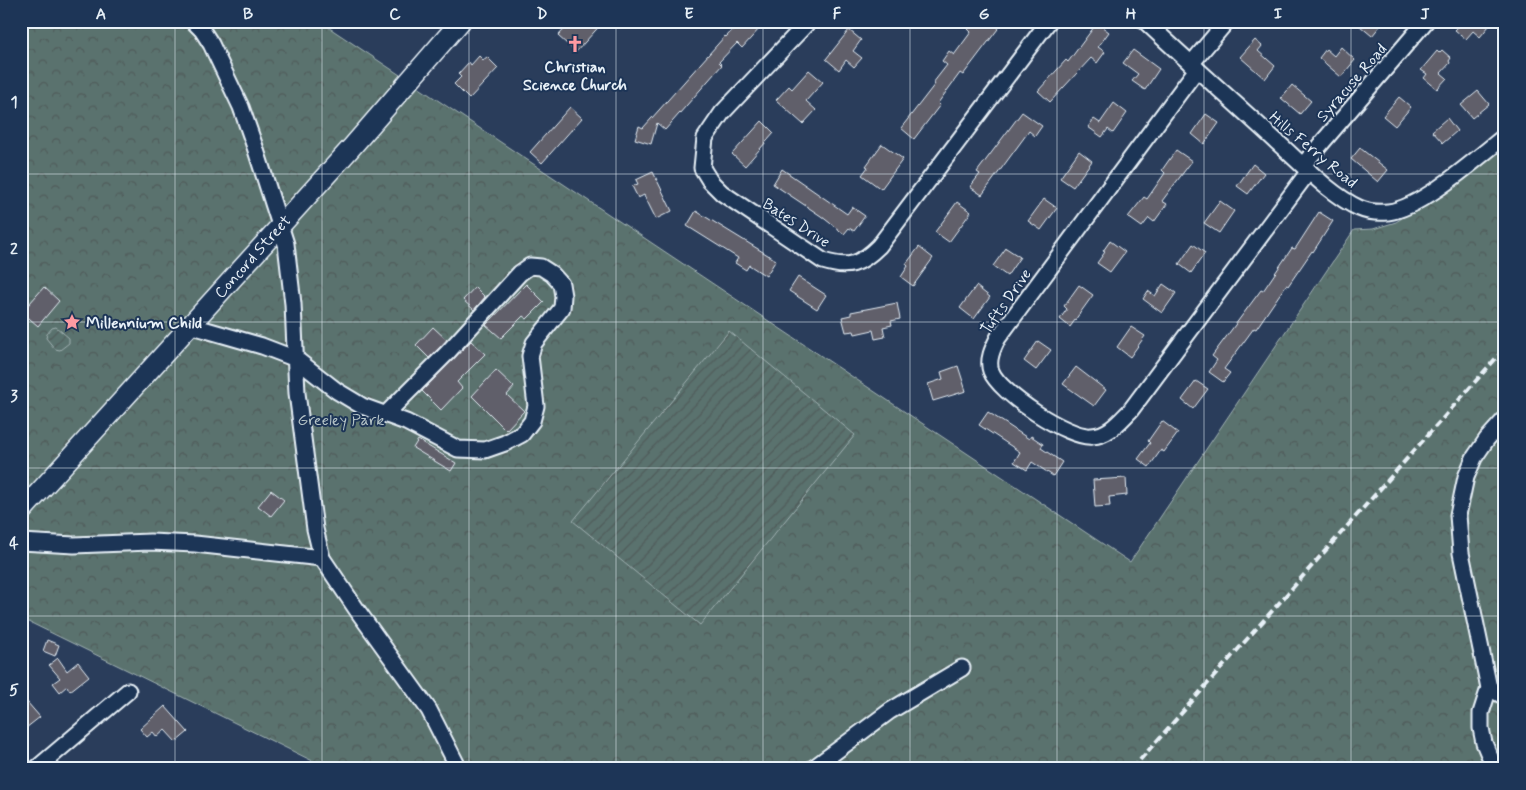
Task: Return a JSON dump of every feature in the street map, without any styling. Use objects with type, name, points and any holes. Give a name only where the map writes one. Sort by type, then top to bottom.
[{"type":"main road","name":"Concord Street","points":[[21,512],[280,224],[351,148],[462,21]]},
{"type":"street","points":[[193,21],[202,30],[211,44],[241,107],[280,224],[290,271],[297,393],[315,529],[322,558],[429,710],[459,769]]},
{"type":"street","name":"Bates Drive","points":[[809,21],[722,114],[705,138],[702,168],[710,181],[722,193],[823,261],[838,266],[854,264],[867,258],[878,246],[1049,21]]},
{"type":"street","name":"Hills Ferry Road","points":[[1145,21],[1306,168],[1340,196],[1359,208],[1374,212],[1390,212],[1406,208],[1432,192],[1505,136]]},
{"type":"street","name":"Tufts Drive","points":[[1227,21],[998,338],[991,354],[990,370],[998,384],[1061,428],[1091,437],[1107,432],[1130,411],[1306,168]]},
{"type":"street","name":"Syracuse Road","points":[[1306,168],[1426,21]]},
{"type":"street","points":[[189,325],[262,346],[296,359],[337,391],[362,406],[386,414],[458,448],[485,450],[506,443],[522,434],[532,421],[536,406],[530,356],[534,343],[562,308],[561,284],[552,274],[541,267],[530,266],[520,273],[447,353],[386,414]]},
{"type":"street","points":[[1495,769],[1484,743],[1481,728],[1481,713],[1489,688],[1462,552],[1458,515],[1466,477],[1474,458],[1487,439],[1505,419]]},
{"type":"street","points":[[21,542],[74,545],[150,542],[195,544],[322,558]]},
{"type":"street","points":[[812,769],[890,711],[962,668]]},
{"type":"street","points":[[1489,688],[1505,697]]},
{"type":"street","points":[[36,769],[128,691]]},
{"type":"green space","name":"Greeley Park","points":[[21,21],[319,21],[1130,562],[1354,230],[1373,229],[1396,222],[1471,174],[1505,147],[1505,769],[329,769],[21,618]]},
{"type":"green space","points":[[56,327],[69,338],[69,343],[60,350],[55,349],[46,338],[52,328]]},
{"type":"green space","points":[[729,331],[855,435],[700,625],[573,521]]},
{"type":"building","name":"Christian Science Church","points":[[572,21],[604,21],[576,52],[558,36]]},
{"type":"building","points":[[741,21],[753,21],[760,28],[742,48],[737,43],[719,62],[722,65],[665,130],[657,123],[651,144],[635,139],[639,126],[643,128],[725,36]]},
{"type":"building","points":[[983,21],[1004,21],[963,75],[960,73],[938,103],[940,105],[914,139],[901,128],[935,84],[933,83],[947,65],[942,61],[949,51],[954,55],[971,32],[968,29],[974,22],[979,25]]},
{"type":"building","points":[[1354,21],[1384,21],[1372,36]]},
{"type":"building","points":[[1460,21],[1484,21],[1489,26],[1480,37],[1473,31],[1466,39],[1455,30],[1462,23]]},
{"type":"building","points":[[1097,23],[1109,32],[1098,47],[1105,52],[1097,63],[1091,58],[1050,102],[1038,91],[1066,60],[1068,62]]},
{"type":"building","points":[[849,30],[861,40],[853,51],[862,58],[854,67],[846,60],[839,70],[826,59]]},
{"type":"building","points":[[1255,40],[1262,46],[1258,51],[1275,66],[1265,79],[1240,57]]},
{"type":"building","points":[[1341,47],[1355,60],[1341,77],[1319,58],[1326,49],[1334,56]]},
{"type":"building","points":[[1133,50],[1159,69],[1145,90],[1132,81],[1138,74],[1123,63]]},
{"type":"building","points":[[1442,50],[1451,58],[1450,63],[1441,73],[1447,78],[1437,89],[1424,78],[1427,74],[1421,70],[1437,51],[1439,53]]},
{"type":"building","points":[[479,56],[483,60],[487,57],[498,68],[469,99],[454,84],[461,77],[458,74],[469,62],[471,65]]},
{"type":"building","points":[[809,70],[823,82],[806,101],[816,110],[803,124],[776,100],[789,86],[792,89]]},
{"type":"building","points":[[1292,85],[1311,101],[1300,114],[1281,98]]},
{"type":"building","points":[[1478,91],[1489,104],[1472,118],[1461,105]]},
{"type":"building","points":[[1399,97],[1411,107],[1395,126],[1383,116]]},
{"type":"building","points":[[1114,103],[1127,113],[1113,133],[1108,129],[1102,137],[1088,127],[1094,119],[1100,123]]},
{"type":"building","points":[[570,107],[582,118],[542,163],[530,152]]},
{"type":"building","points":[[1022,112],[1042,126],[1035,136],[1029,131],[982,195],[970,187],[980,174],[977,172]]},
{"type":"building","points":[[1206,114],[1219,123],[1204,144],[1192,134]]},
{"type":"building","points":[[1447,118],[1457,131],[1443,143],[1432,131]]},
{"type":"building","points":[[762,121],[774,133],[745,166],[732,154]]},
{"type":"building","points":[[882,144],[903,159],[881,189],[862,175],[868,167],[866,166]]},
{"type":"building","points":[[1360,148],[1388,170],[1378,182],[1351,159]]},
{"type":"building","points":[[1176,150],[1192,161],[1162,201],[1167,204],[1154,222],[1149,218],[1142,227],[1128,217],[1144,197],[1147,199],[1165,173],[1162,170]]},
{"type":"building","points":[[1079,151],[1092,161],[1073,187],[1060,178]]},
{"type":"building","points":[[1253,164],[1264,173],[1248,194],[1237,186]]},
{"type":"building","points":[[782,169],[847,214],[852,207],[865,216],[854,231],[849,228],[844,234],[773,184]]},
{"type":"building","points":[[653,172],[672,211],[656,219],[644,195],[638,198],[632,186],[638,184],[636,180]]},
{"type":"building","points":[[1044,199],[1057,208],[1041,230],[1028,221]]},
{"type":"building","points":[[1220,201],[1234,211],[1219,233],[1204,223]]},
{"type":"building","points":[[957,202],[971,212],[949,242],[935,232]]},
{"type":"building","points":[[696,211],[776,260],[766,276],[749,265],[746,270],[735,263],[738,258],[687,226]]},
{"type":"building","points":[[1319,212],[1333,221],[1288,286],[1286,285],[1256,329],[1254,328],[1224,369],[1230,373],[1223,382],[1209,372],[1217,360],[1212,356],[1261,290],[1263,291],[1292,248],[1295,249]]},
{"type":"building","points":[[1110,241],[1125,252],[1110,272],[1097,263]]},
{"type":"building","points":[[1193,244],[1205,253],[1191,273],[1179,264]]},
{"type":"building","points":[[919,247],[933,258],[913,286],[901,277],[908,266],[906,264]]},
{"type":"building","points":[[1006,248],[1020,257],[1007,276],[993,266]]},
{"type":"building","points":[[798,277],[826,295],[817,309],[789,291]]},
{"type":"building","points":[[526,284],[544,302],[527,319],[523,316],[501,338],[486,325]]},
{"type":"building","points":[[1163,284],[1176,293],[1162,313],[1143,299],[1148,291],[1155,296]]},
{"type":"building","points":[[1079,285],[1093,295],[1070,327],[1060,319],[1067,309],[1064,306]]},
{"type":"building","points":[[976,286],[990,297],[974,319],[960,308]]},
{"type":"building","points":[[44,287],[59,301],[38,326],[22,312]]},
{"type":"building","points":[[475,287],[485,297],[474,310],[463,300]]},
{"type":"building","points":[[897,303],[900,319],[891,321],[892,325],[883,327],[885,337],[875,339],[873,330],[855,334],[854,331],[846,332],[842,317],[851,315],[851,312]]},
{"type":"building","points":[[433,327],[447,340],[429,358],[416,345]]},
{"type":"building","points":[[1131,327],[1145,336],[1130,357],[1117,347]]},
{"type":"building","points":[[471,341],[485,354],[457,382],[462,388],[441,410],[422,391]]},
{"type":"building","points":[[1038,341],[1051,350],[1036,370],[1024,361]]},
{"type":"building","points":[[958,366],[966,391],[933,401],[928,384],[943,379],[941,372]]},
{"type":"building","points":[[1076,367],[1106,390],[1094,406],[1063,384]]},
{"type":"building","points":[[496,370],[514,387],[507,395],[524,411],[506,430],[472,396]]},
{"type":"building","points":[[1196,381],[1208,389],[1193,409],[1182,400]]},
{"type":"building","points":[[988,412],[1029,439],[1031,436],[1043,444],[1041,448],[1062,462],[1053,476],[1032,462],[1027,470],[1014,462],[1020,452],[979,425]]},
{"type":"building","points":[[1162,421],[1178,433],[1164,452],[1161,450],[1149,467],[1138,459],[1150,443],[1148,441]]},
{"type":"building","points":[[418,440],[456,463],[451,471],[413,448]]},
{"type":"building","points":[[1126,478],[1127,495],[1109,497],[1110,506],[1095,507],[1093,480]]},
{"type":"building","points":[[271,490],[284,500],[271,516],[258,506]]},
{"type":"building","points":[[47,640],[59,645],[55,656],[43,651]]},
{"type":"building","points":[[58,658],[67,671],[78,662],[89,676],[70,691],[67,686],[60,692],[53,683],[60,678],[49,665]]},
{"type":"building","points":[[21,695],[40,717],[26,728],[21,722]]},
{"type":"building","points":[[165,706],[188,732],[176,742],[165,730],[157,737],[153,732],[147,737],[140,729]]},
{"type":"railway","points":[[1132,769],[1505,348]]},
{"type":"place","name":"Christian Science Church","points":[[575,44]]},
{"type":"place","name":"Millennium Child","points":[[72,322]]}]
